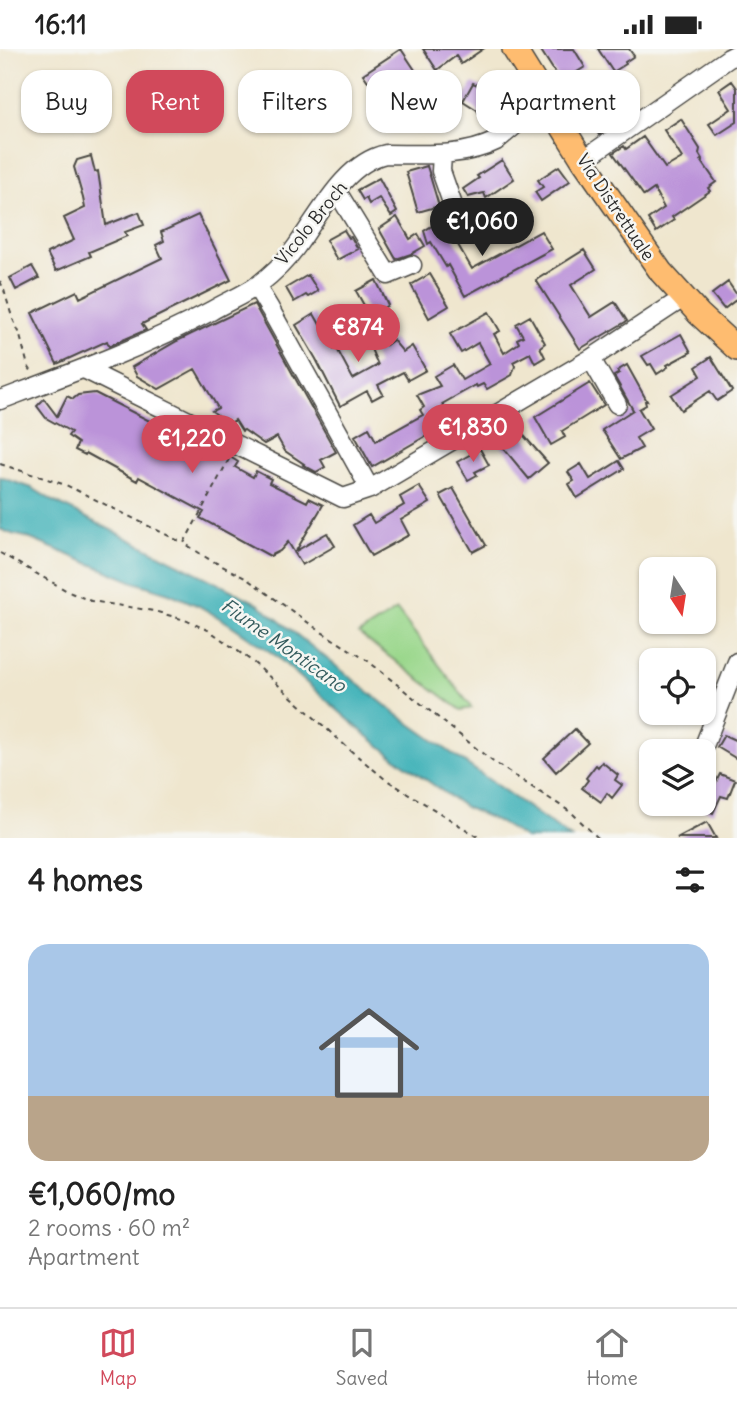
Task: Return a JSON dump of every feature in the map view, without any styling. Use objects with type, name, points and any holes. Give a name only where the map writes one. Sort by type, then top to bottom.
[{"type":"main road","name":"Via Distrettuale","points":[[514,49],[527,70]]},
{"type":"main road","name":"Via Distrettuale","points":[[566,133],[661,272],[683,298],[737,349]]},
{"type":"street","points":[[583,160],[734,61]]},
{"type":"street","name":"Vicolo Broch","points":[[0,400],[84,369],[173,331],[256,286],[295,248],[333,194],[358,167],[377,156],[442,154],[478,148],[496,141],[506,133]]},
{"type":"street","points":[[442,154],[441,171],[454,211],[466,226],[490,210]]},
{"type":"street","points":[[333,194],[341,198],[388,275],[412,265]]},
{"type":"street","points":[[256,286],[370,489]]},
{"type":"street","points":[[84,369],[343,498],[370,489],[592,358],[683,298]]},
{"type":"street","points":[[592,358],[617,404]]},
{"type":"street","points":[[707,739],[737,662]]},
{"type":"path","points":[[0,281],[5,289],[28,366],[40,385]]},
{"type":"path","points":[[184,543],[236,445]]},
{"type":"path","points":[[0,464],[66,485],[184,543],[247,579],[368,661],[492,761],[572,813],[598,838]]},
{"type":"path","points":[[0,553],[71,593],[91,601],[154,611],[210,631],[253,661],[384,779],[480,838]]},
{"type":"green space","points":[[397,610],[472,708],[461,710],[359,634]]},
{"type":"water","name":"Fiume Monticano","points":[[0,477],[32,488],[257,603],[395,713],[571,838],[525,838],[495,820],[465,807],[365,734],[275,655],[199,606],[0,529]]},
{"type":"building","points":[[401,49],[415,70],[369,70]]},
{"type":"building","points":[[423,49],[483,49],[461,64],[456,56],[437,70]]},
{"type":"building","points":[[540,49],[574,49],[585,67],[580,70],[553,70]]},
{"type":"building","points":[[598,49],[629,49],[634,56],[625,62],[626,64],[612,70]]},
{"type":"building","points":[[732,81],[737,88],[737,122],[717,135],[709,124],[731,109],[719,90]]},
{"type":"building","points":[[473,83],[476,84],[476,109],[463,101]]},
{"type":"building","points":[[681,119],[700,149],[701,160],[716,182],[708,188],[710,191],[672,217],[674,220],[656,232],[648,219],[664,208],[654,189],[644,196],[613,153],[624,146],[626,149],[643,137],[665,168],[682,158],[664,130]]},
{"type":"building","points":[[91,156],[95,172],[98,171],[106,225],[139,212],[144,225],[125,232],[127,236],[89,252],[91,256],[56,271],[47,253],[74,240],[64,218],[85,208],[74,167],[77,160]]},
{"type":"building","points":[[502,160],[514,179],[486,198],[484,193],[468,197],[463,189]]},
{"type":"building","points":[[427,166],[439,206],[418,212],[406,172]]},
{"type":"building","points":[[559,166],[570,181],[541,201],[535,192],[543,187],[538,180]]},
{"type":"building","points":[[379,178],[397,212],[391,216],[379,198],[369,204],[357,190]]},
{"type":"building","points":[[198,215],[231,280],[142,324],[146,330],[109,346],[107,341],[57,364],[32,313],[77,291],[80,298],[162,258],[156,245],[164,241],[161,232]]},
{"type":"building","points":[[397,217],[410,239],[418,234],[425,246],[396,259],[379,229]]},
{"type":"building","points":[[443,219],[472,269],[541,231],[552,249],[465,296],[448,265],[446,267],[431,242],[428,244],[424,231]]},
{"type":"building","points":[[344,230],[358,249],[337,260],[326,240]]},
{"type":"building","points":[[584,250],[596,269],[571,285],[591,317],[615,302],[627,321],[580,349],[536,280]]},
{"type":"building","points":[[32,266],[39,278],[16,290],[10,278]]},
{"type":"building","points":[[430,274],[449,306],[429,318],[411,285]]},
{"type":"building","points":[[308,275],[318,291],[294,302],[286,288]]},
{"type":"building","points":[[376,280],[388,305],[370,316],[356,291]]},
{"type":"building","points":[[728,282],[737,299],[724,309],[712,294]]},
{"type":"building","points":[[254,304],[336,452],[321,460],[325,467],[316,472],[285,451],[277,437],[264,444],[242,431],[235,420],[229,424],[212,411],[218,408],[195,369],[159,389],[137,376],[132,367],[177,341]]},
{"type":"building","points":[[489,312],[500,331],[494,334],[504,353],[519,343],[517,339],[523,336],[516,324],[530,316],[545,343],[540,347],[545,357],[535,363],[530,353],[513,362],[515,366],[512,375],[487,389],[483,384],[477,387],[476,385],[442,404],[452,421],[372,467],[355,436],[369,428],[376,441],[423,415],[420,410],[424,407],[417,395],[440,386],[434,376],[453,365],[462,380],[490,364],[478,343],[461,353],[450,334]]},
{"type":"building","points":[[314,314],[353,379],[378,365],[371,349],[393,340],[403,352],[412,346],[426,370],[408,380],[403,372],[378,385],[383,394],[372,400],[367,391],[340,406],[296,325]]},
{"type":"building","points":[[681,334],[691,352],[667,365],[668,367],[657,374],[642,356]]},
{"type":"building","points":[[711,357],[732,391],[717,401],[710,391],[681,410],[671,395],[701,376],[696,367]]},
{"type":"building","points":[[627,365],[647,401],[646,405],[639,409],[651,429],[636,438],[642,448],[621,459],[602,430],[633,410],[614,376]]},
{"type":"building","points":[[590,383],[604,405],[562,431],[565,437],[551,445],[535,417]]},
{"type":"building","points":[[95,393],[167,430],[170,424],[238,462],[235,467],[253,477],[256,471],[271,479],[269,483],[307,502],[309,498],[323,505],[296,551],[327,533],[335,546],[302,565],[288,542],[280,551],[270,556],[200,518],[204,512],[139,477],[137,481],[86,453],[85,455],[75,450],[78,443],[68,436],[71,432],[46,418],[37,406],[44,399],[57,416],[67,396],[73,399],[78,395]]},
{"type":"building","points":[[518,429],[548,463],[529,479],[500,444]]},
{"type":"building","points":[[480,449],[489,465],[475,472],[477,475],[468,480],[457,462]]},
{"type":"building","points":[[619,461],[624,469],[577,498],[569,484],[574,481],[568,472],[581,464],[590,479]]},
{"type":"building","points":[[419,486],[430,503],[401,520],[409,535],[371,556],[353,525],[369,515],[374,523],[404,505],[400,497]]},
{"type":"building","points":[[453,488],[486,545],[473,552],[440,495]]},
{"type":"building","points":[[575,729],[588,743],[556,772],[544,758]]},
{"type":"building","points":[[724,735],[737,741],[737,759],[717,747]]},
{"type":"building","points":[[602,762],[618,775],[615,780],[622,785],[612,798],[607,793],[601,802],[582,788],[596,765],[598,767]]},
{"type":"building","points":[[720,774],[735,780],[728,798],[721,796],[716,807],[716,782]]},
{"type":"building","points":[[707,822],[716,838],[677,838]]}]
